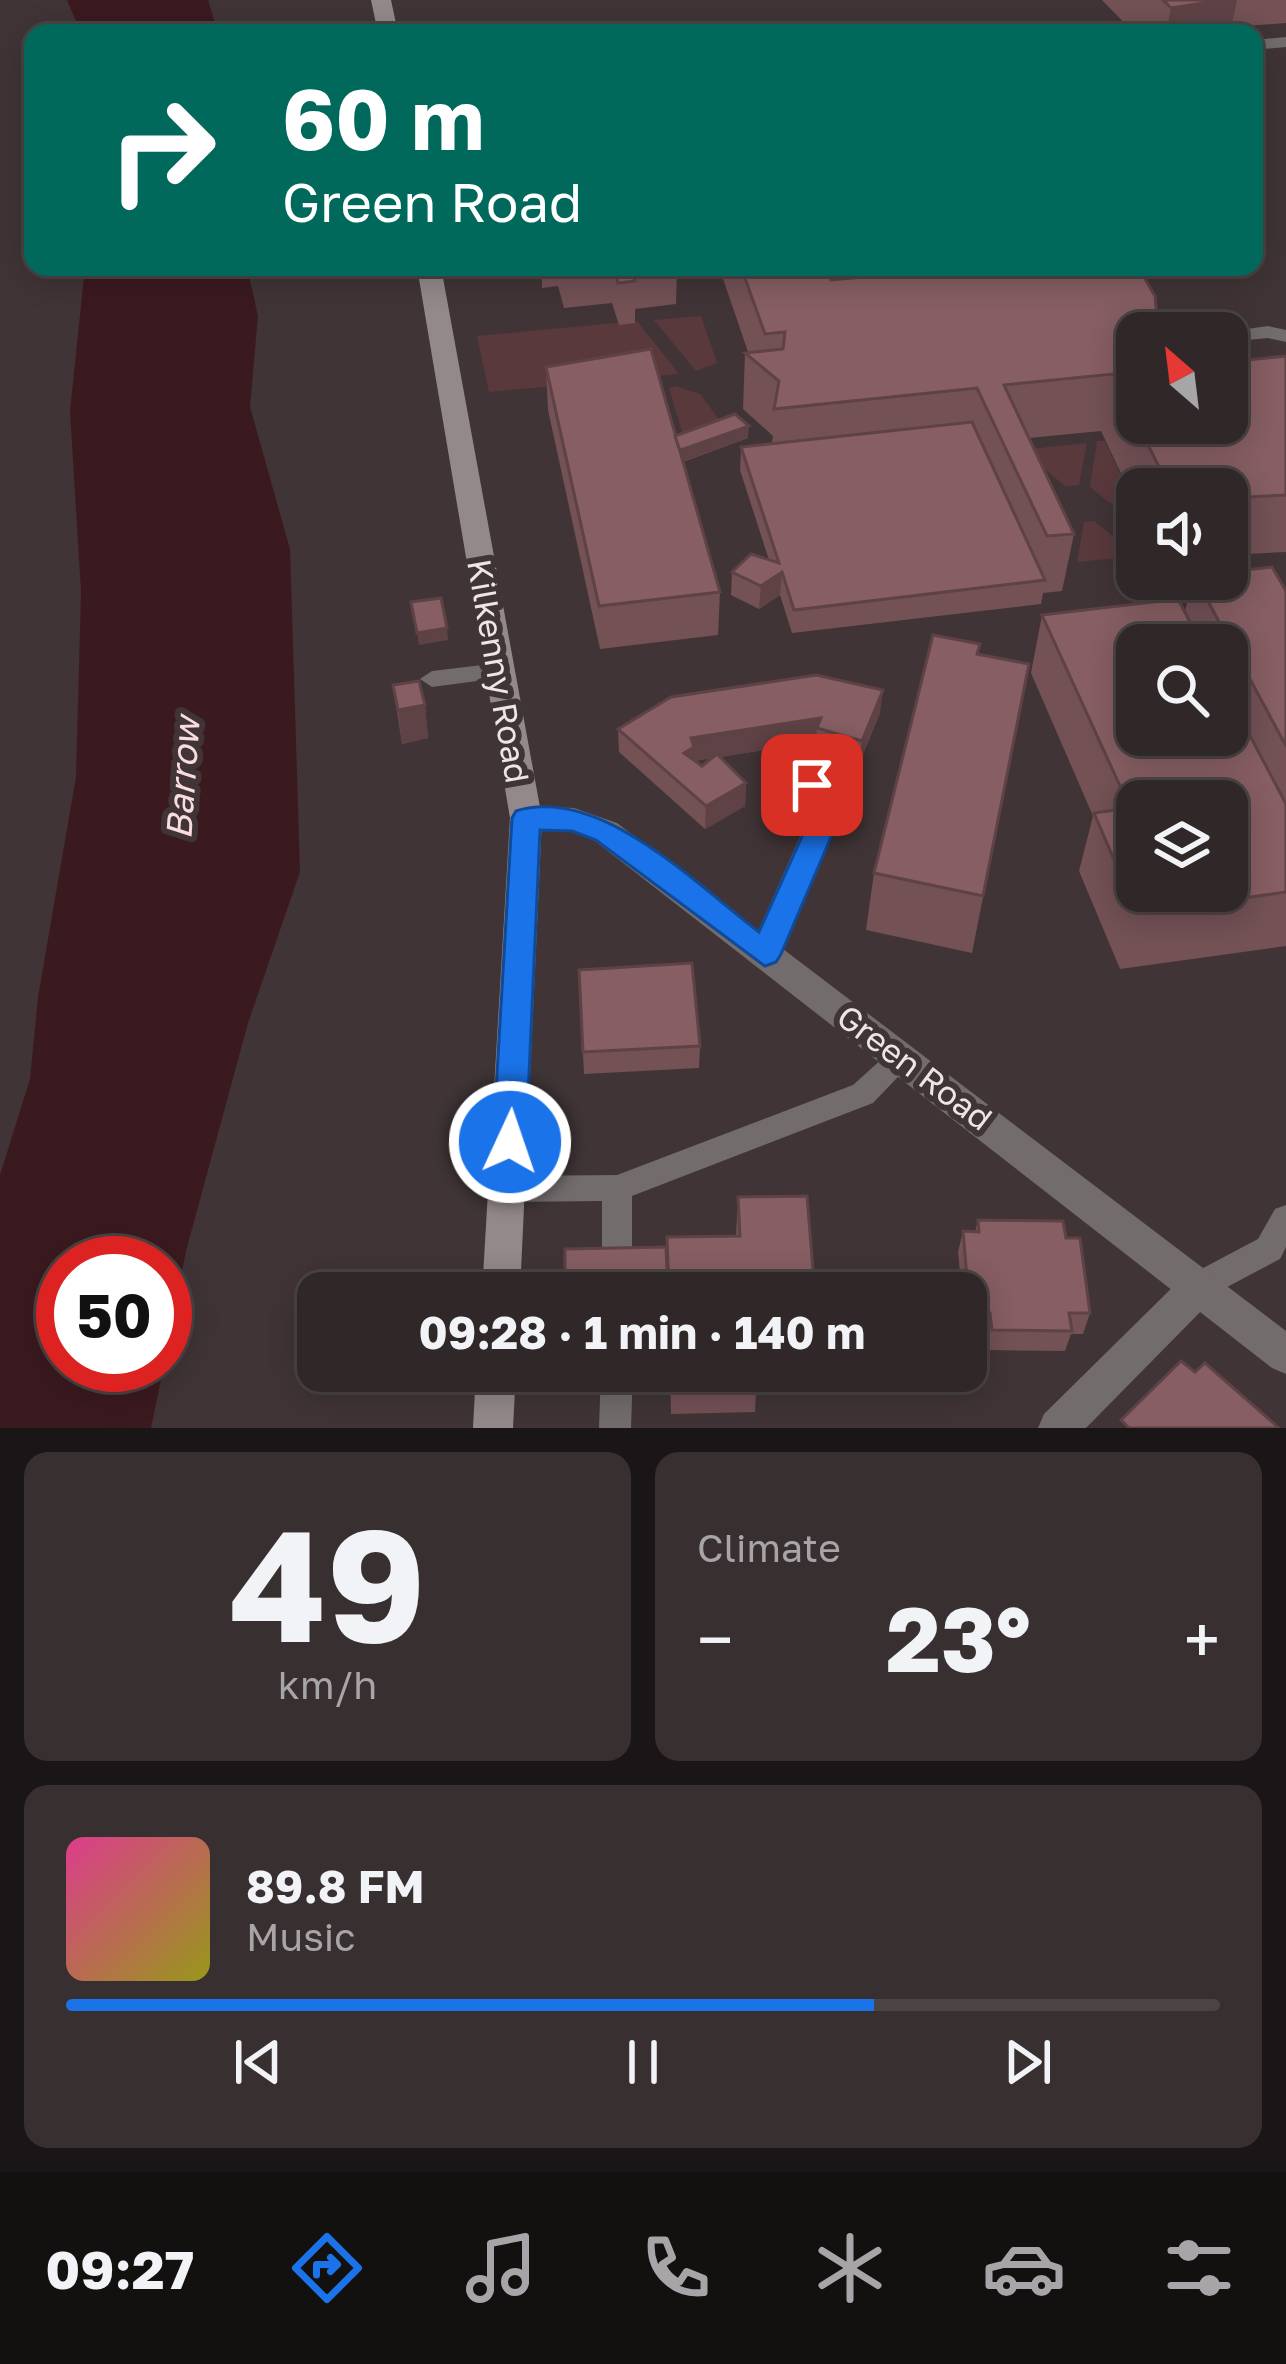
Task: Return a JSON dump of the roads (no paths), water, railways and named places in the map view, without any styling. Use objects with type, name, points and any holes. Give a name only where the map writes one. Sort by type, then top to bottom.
[{"type":"main road","name":"Kilkenny Road","points":[[431,276],[526,818],[502,1272]]},
{"type":"main road","points":[[493,1428],[495,1392]]},
{"type":"street","points":[[765,954],[822,823],[825,802],[812,785]]},
{"type":"street","name":"Green Road","points":[[526,818],[574,820],[606,832],[1286,1354]]},
{"type":"street","points":[[1058,1428],[1201,1285]]},
{"type":"lane","points":[[1270,43],[1285,62]]},
{"type":"lane","points":[[1248,334],[1286,336]]},
{"type":"lane","points":[[432,679],[499,671]]},
{"type":"lane","points":[[508,1189],[617,1188],[863,1094],[903,1058]]},
{"type":"lane","points":[[617,1188],[617,1259]]},
{"type":"lane","points":[[1201,1285],[1269,1250],[1286,1218]]},
{"type":"lane","points":[[615,1428],[616,1392]]},
{"type":"water","points":[[67,0],[208,0],[215,24],[77,24]]},
{"type":"water","name":"Barrow","points":[[84,276],[249,276],[258,316],[250,407],[290,549],[300,872],[248,1023],[190,1236],[36,1236],[36,1392],[158,1392],[151,1428],[0,1428],[0,1175],[30,1079],[38,997],[76,777],[81,591],[70,411]]}]
